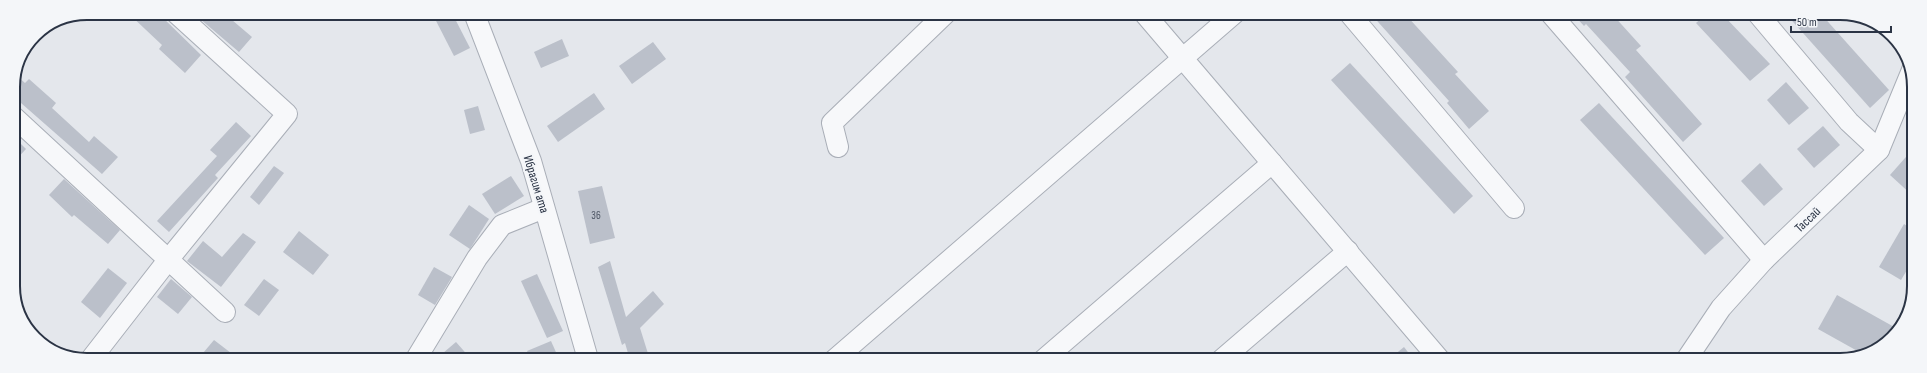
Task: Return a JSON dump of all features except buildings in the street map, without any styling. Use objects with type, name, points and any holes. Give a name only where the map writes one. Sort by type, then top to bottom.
[{"type":"street","points":[[96,353],[168,260],[287,114],[184,20]]},
{"type":"street","name":"Ибрагим ата","points":[[477,20],[531,161],[586,353]]},
{"type":"street","points":[[838,147],[832,123],[939,20]]},
{"type":"street","points":[[1150,20],[1434,353]]},
{"type":"street","points":[[842,353],[1227,20]]},
{"type":"street","points":[[1354,20],[1514,208]]},
{"type":"street","points":[[1557,20],[1764,260]]},
{"type":"street","points":[[1763,20],[1849,122],[1879,150]]},
{"type":"street","name":"Тассай","points":[[1688,353],[1721,308],[1764,260],[1879,150],[1907,83]]},
{"type":"street","points":[[20,123],[225,312]]},
{"type":"street","points":[[1051,353],[1272,163]]},
{"type":"street","points":[[420,353],[477,258],[502,225],[544,208]]},
{"type":"street","points":[[1229,353],[1348,251]]}]
